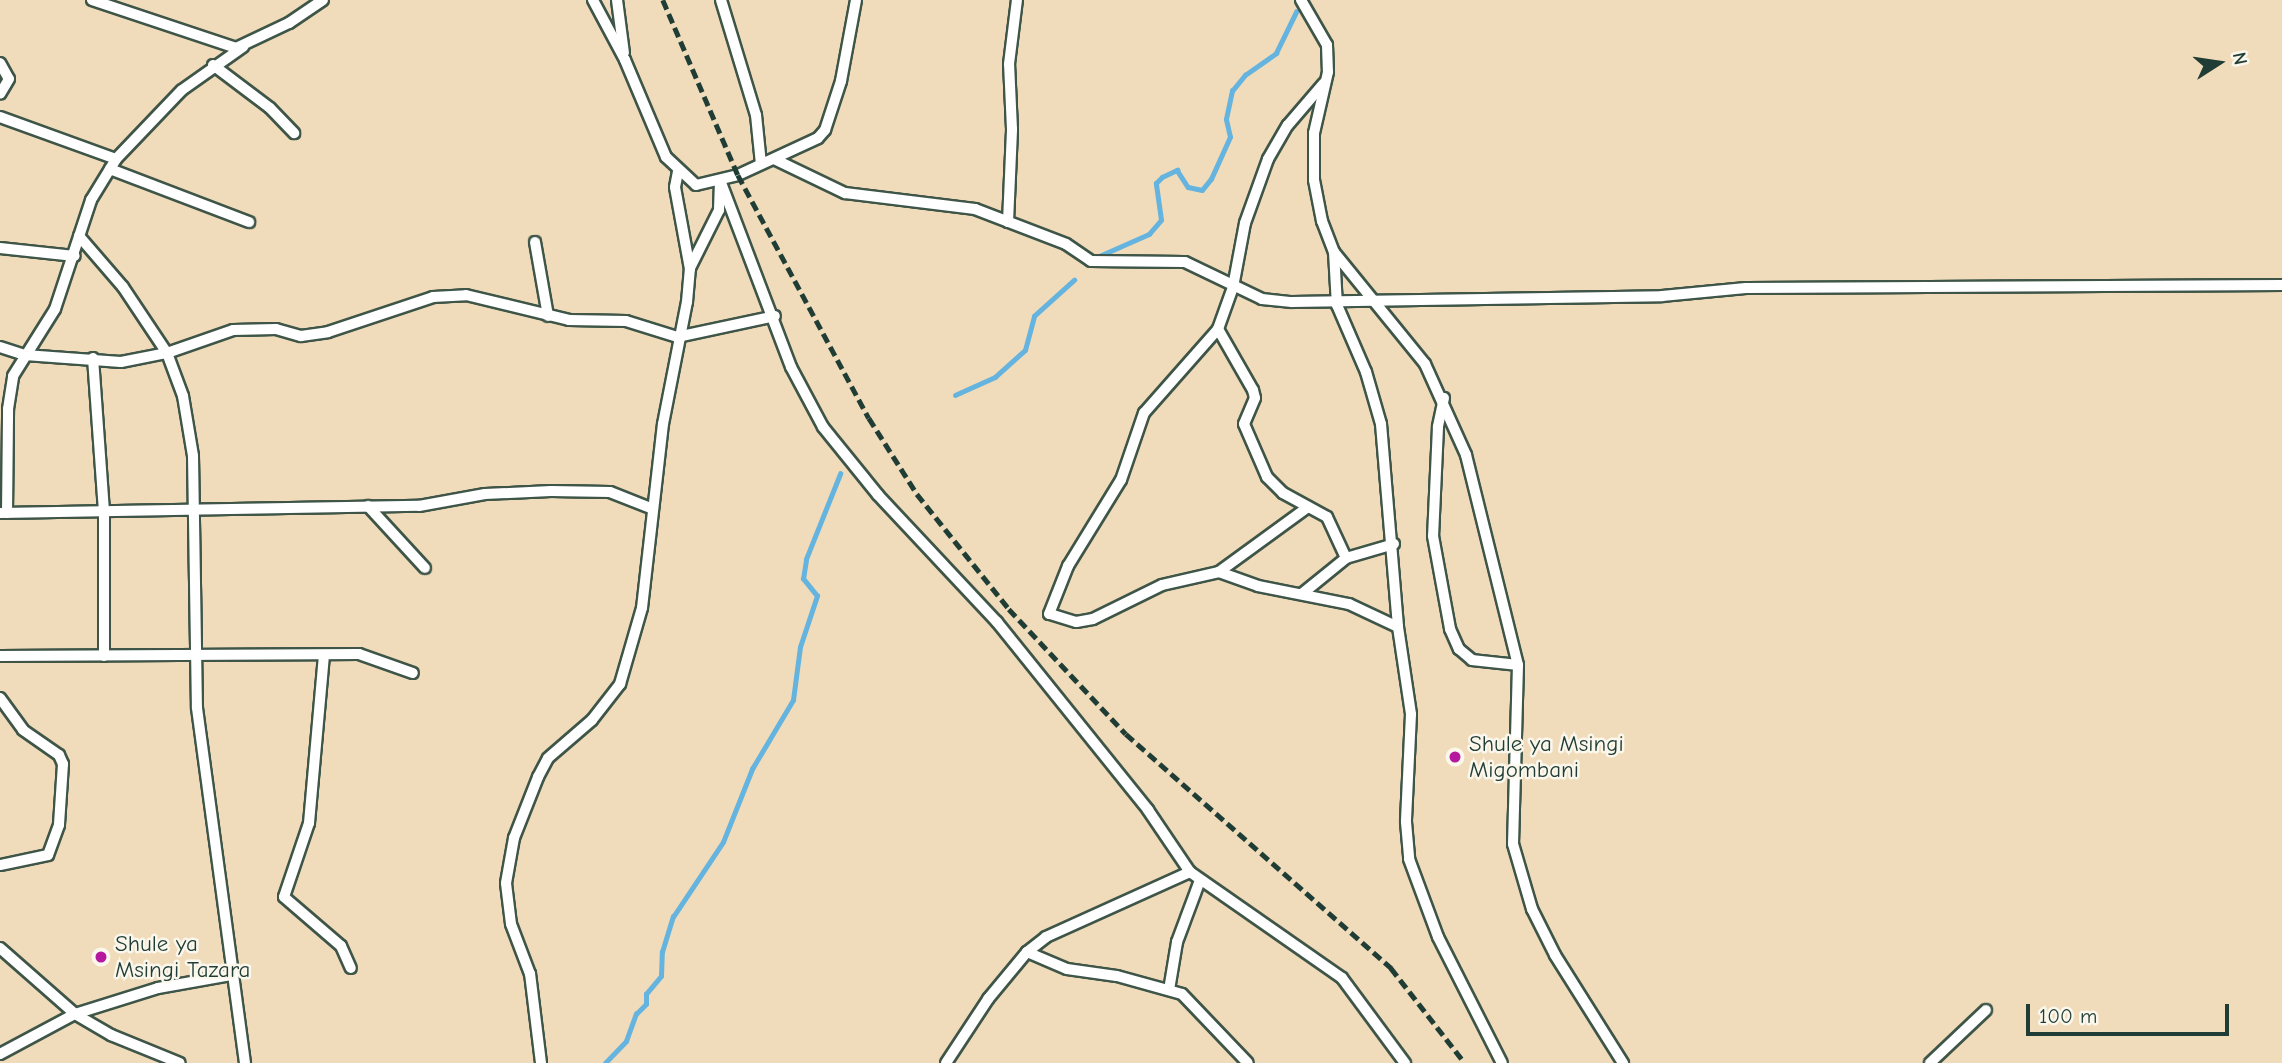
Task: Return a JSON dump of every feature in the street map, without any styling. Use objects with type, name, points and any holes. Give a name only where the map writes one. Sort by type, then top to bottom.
[{"type":"street","points":[[92,0],[216,44],[243,47]]},
{"type":"street","points":[[323,0],[213,65],[182,90],[113,164],[92,200],[55,309],[13,376],[8,409],[4,513],[193,512],[441,505],[485,494],[551,491],[610,492],[653,509]]},
{"type":"street","points":[[593,0],[625,60],[650,126],[678,171],[696,185],[720,180],[810,146],[825,130],[852,35],[856,0]]},
{"type":"street","points":[[617,0],[625,60]]},
{"type":"street","points":[[720,0],[756,115],[761,164]]},
{"type":"street","points":[[1008,222],[1012,129],[1009,64],[1017,0]]},
{"type":"street","points":[[1301,0],[1327,45],[1326,81],[1314,133],[1314,180],[1334,252],[1337,305],[1376,400],[1384,491],[1394,544],[1398,627],[1410,714],[1406,822],[1409,859],[1438,937],[1502,1063]]},
{"type":"street","points":[[0,63],[9,79],[0,94]]},
{"type":"street","points":[[213,65],[270,108],[294,133]]},
{"type":"street","points":[[1308,507],[1219,572],[1162,585],[1093,619],[1076,622],[1049,614],[1068,566],[1121,480],[1144,413],[1219,329],[1233,287],[1245,223],[1268,159],[1288,125],[1326,81]]},
{"type":"street","points":[[0,117],[248,222]]},
{"type":"street","points":[[774,159],[845,193],[933,201],[1008,222],[1066,244],[1091,261],[1185,262],[1262,299],[1337,305],[1662,296],[1745,288],[2282,285]]},
{"type":"street","points":[[541,1063],[530,974],[508,907],[514,838],[548,758],[592,720],[620,684],[642,608],[677,337],[687,302],[690,269],[675,187],[678,171]]},
{"type":"street","points":[[690,269],[719,210],[720,180]]},
{"type":"street","points":[[720,180],[775,316],[796,379],[824,427],[878,495],[997,622],[1148,810],[1190,872],[1342,978],[1405,1063]]},
{"type":"street","points":[[79,236],[123,287],[167,354],[183,396],[193,456],[193,655],[231,975],[245,1063]]},
{"type":"street","points":[[535,242],[548,316]]},
{"type":"street","points":[[0,248],[75,256]]},
{"type":"street","points":[[1334,252],[1425,364],[1444,398],[1484,519],[1518,665],[1513,844],[1532,909],[1555,956],[1623,1063]]},
{"type":"street","points":[[0,347],[25,355],[121,362],[167,354],[233,330],[276,329],[301,336],[328,332],[433,297],[466,295],[548,316],[626,321],[677,337],[775,316]]},
{"type":"street","points":[[1219,329],[1253,390],[1255,398],[1244,424],[1259,461],[1283,494],[1327,517],[1336,529],[1346,558]]},
{"type":"street","points":[[93,358],[104,512],[104,656]]},
{"type":"street","points":[[1444,398],[1438,427],[1433,536],[1450,629],[1459,649],[1472,660],[1518,665]]},
{"type":"street","points":[[368,506],[425,568]]},
{"type":"street","points":[[1303,593],[1346,558],[1394,544]]},
{"type":"street","points":[[1219,572],[1258,586],[1349,604],[1398,627]]},
{"type":"street","points":[[0,656],[359,654],[413,673]]},
{"type":"street","points":[[324,655],[309,823],[284,897],[341,946],[351,968]]},
{"type":"street","points":[[0,698],[23,730],[59,754],[63,764],[57,838],[48,855],[0,864]]},
{"type":"street","points":[[946,1063],[988,999],[1027,952],[1046,937],[1190,872]]},
{"type":"street","points":[[1169,990],[1177,942],[1200,880]]},
{"type":"street","points":[[0,948],[75,1014],[111,1035],[180,1063]]},
{"type":"street","points":[[1027,952],[1067,969],[1117,976],[1169,990],[1192,1000],[1248,1063]]},
{"type":"street","points":[[0,1054],[75,1014],[158,988],[231,975]]},
{"type":"street","points":[[1930,1063],[1986,1010]]},
{"type":"waterway","points":[[1097,257],[1149,234],[1161,220],[1156,183],[1162,177],[1177,170],[1188,187],[1202,190],[1211,179],[1230,137],[1226,119],[1232,91],[1245,75],[1276,53],[1296,12]]},
{"type":"waterway","points":[[955,395],[995,377],[1025,350],[1034,316],[1074,280]]},
{"type":"waterway","points":[[605,1063],[626,1041],[636,1014],[646,1004],[646,994],[661,976],[662,952],[673,917],[723,842],[752,769],[793,700],[800,647],[817,596],[803,579],[806,559],[840,474]]},
{"type":"railway","points":[[663,0],[738,175],[869,418],[917,494],[1009,609],[1126,734],[1391,968],[1465,1063]]},
{"type":"place","name":"Shule ya Msingi Migombani","points":[[1455,757]]},
{"type":"place","name":"Shule ya Msingi Tazara","points":[[101,957]]}]
